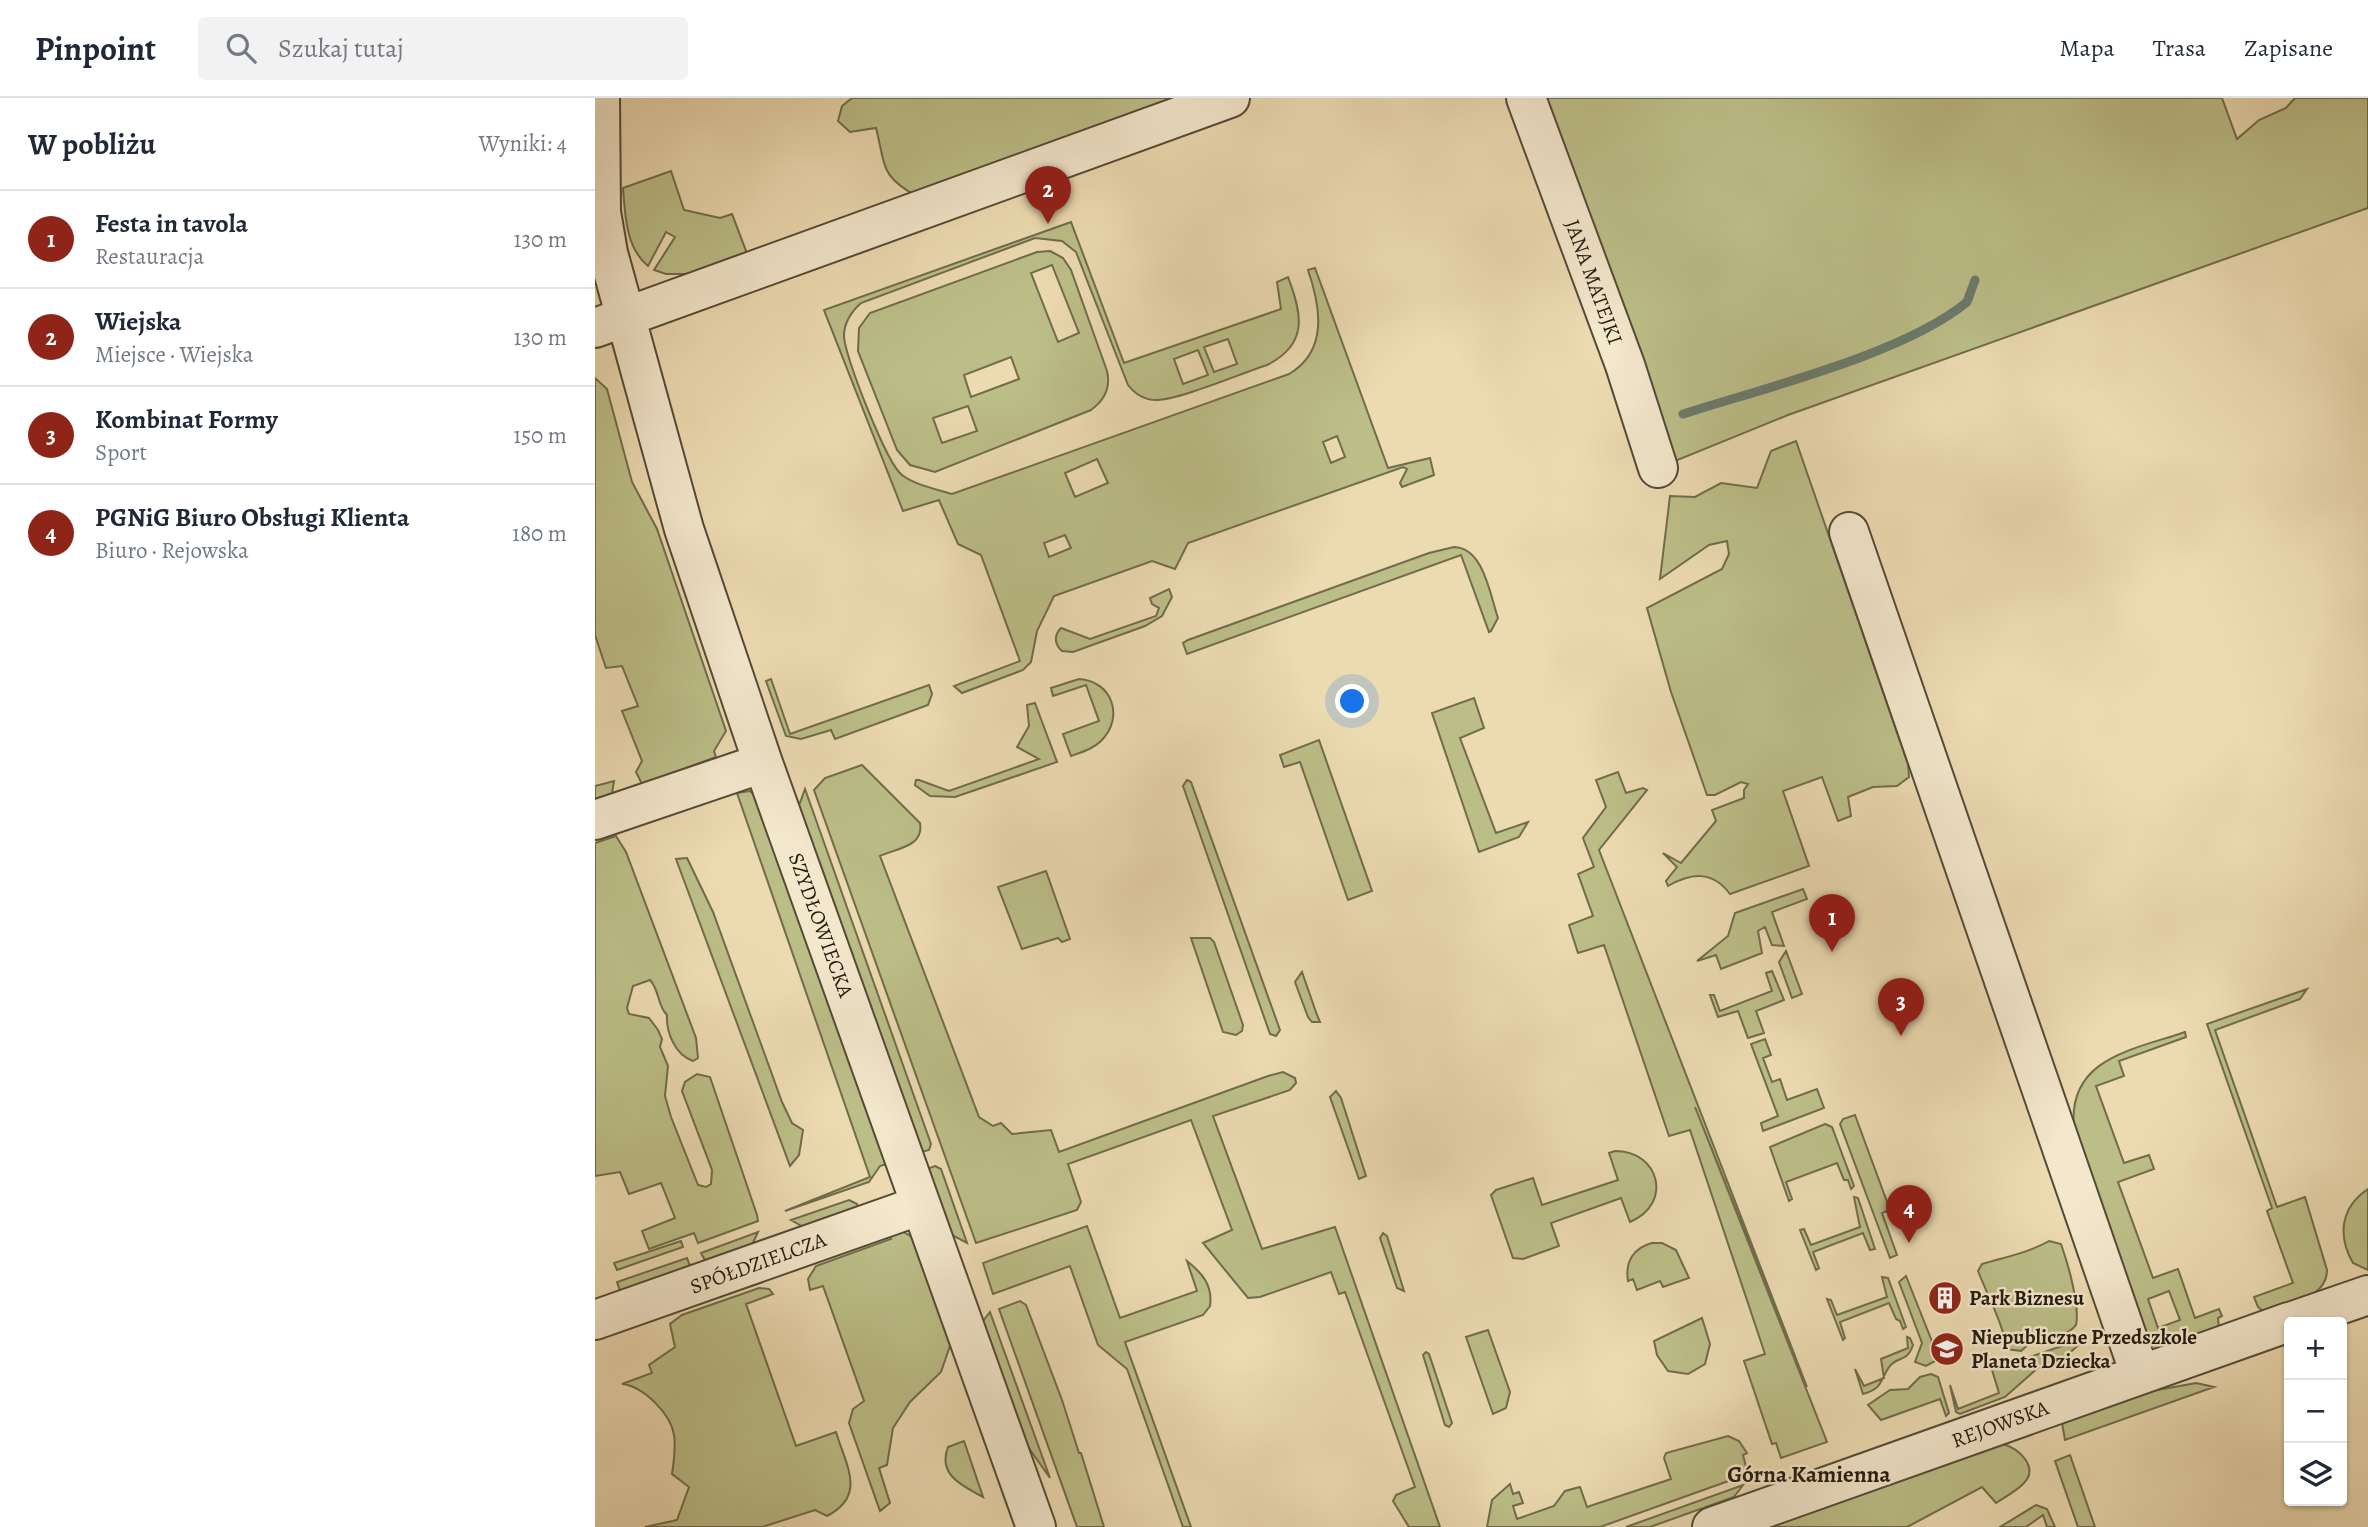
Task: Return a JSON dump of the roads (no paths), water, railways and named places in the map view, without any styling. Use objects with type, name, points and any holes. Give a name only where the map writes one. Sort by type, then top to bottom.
[{"type":"street","name":"SZYDŁOWIECKA","points":[[600,98],[601,212],[610,323],[684,529],[763,763],[1036,1527]]},
{"type":"street","points":[[610,323],[1230,98]]},
{"type":"street","name":"JANA MATEJKI","points":[[1526,98],[1625,365],[1658,468]]},
{"type":"street","points":[[1849,532],[2140,1374]]},
{"type":"street","points":[[616,820],[763,763]]},
{"type":"street","name":"SPÓŁDZIELCZA","points":[[595,1320],[921,1205]]},
{"type":"street","name":"REJOWSKA","points":[[2304,1317],[2368,1295]]},
{"type":"street","name":"REJOWSKA","points":[[1712,1527],[2284,1324]]},
{"type":"waterway","points":[[1683,414],[1832,368],[1907,338],[1940,321],[1967,302],[1975,280]]},
{"type":"place","name":"Wiejska","points":[[1048,224]]},
{"type":"place","name":"Festa in tavola","points":[[1832,952]]},
{"type":"place","name":"Kombinat Formy","points":[[1901,1036]]},
{"type":"place","name":"PGNiG Biuro Obsługi Klienta","points":[[1909,1243]]},
{"type":"place","name":"Park Biznesu","points":[[1945,1298]]},
{"type":"place","name":"Niepubliczne Przedszkole Planeta Dziecka","points":[[1947,1349]]},
{"type":"district","name":"Górna Kamienna","points":[[1809,1474]]}]
